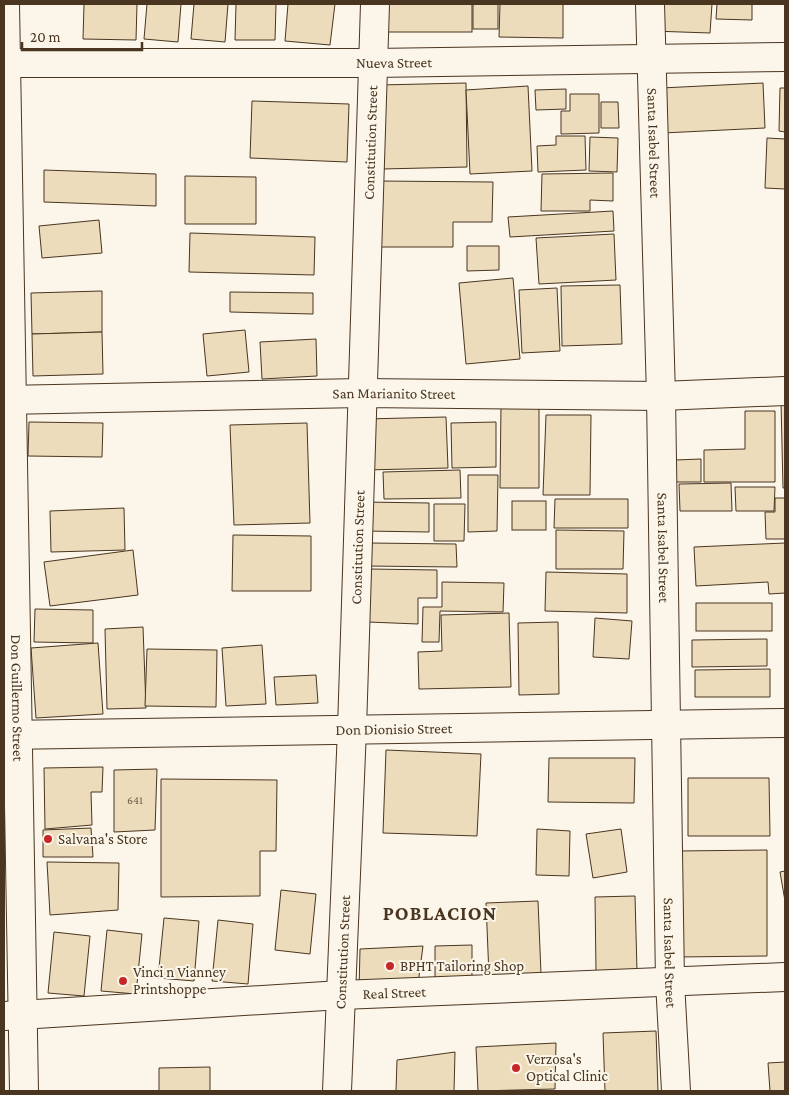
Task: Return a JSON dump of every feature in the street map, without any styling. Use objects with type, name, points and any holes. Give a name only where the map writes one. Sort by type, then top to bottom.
[{"type":"street","name":"Don Guillermo Street","points":[[5,4],[14,1016],[24,1091]]},
{"type":"street","name":"Constitution Street","points":[[337,1091],[352,728],[375,4]]},
{"type":"street","name":"Santa Isabel Street","points":[[650,4],[661,396],[670,982],[676,1091]]},
{"type":"street","name":"Nueva Street","points":[[6,63],[373,63],[785,57]]},
{"type":"street","name":"San Marianito Street","points":[[8,399],[362,393],[661,396],[785,391]]},
{"type":"street","name":"Don Dionisio Street","points":[[11,735],[666,723],[785,723]]},
{"type":"street","name":"Real Street","points":[[14,1016],[341,995],[785,977]]},
{"type":"building","points":[[84,4],[137,4],[136,40],[83,39]]},
{"type":"building","points":[[147,4],[181,4],[178,42],[144,39]]},
{"type":"building","points":[[194,4],[228,4],[225,42],[191,39]]},
{"type":"building","points":[[236,4],[276,4],[275,40],[235,40]]},
{"type":"building","points":[[288,4],[335,4],[330,45],[285,41]]},
{"type":"building","points":[[386,4],[472,4],[472,32],[386,32]]},
{"type":"building","points":[[473,4],[498,4],[498,29],[473,29]]},
{"type":"building","points":[[500,4],[563,4],[563,38],[499,37]]},
{"type":"building","points":[[653,4],[712,4],[710,33],[652,31]]},
{"type":"building","points":[[717,4],[752,4],[752,20],[716,19]]},
{"type":"building","points":[[466,83],[467,167],[382,169],[380,85]]},
{"type":"building","points":[[763,83],[765,128],[663,133],[661,88]]},
{"type":"building","points":[[528,86],[532,171],[470,174],[466,90]]},
{"type":"building","points":[[780,88],[785,88],[785,132],[779,131]]},
{"type":"building","points":[[566,89],[566,109],[536,110],[535,90]]},
{"type":"building","points":[[570,94],[599,94],[599,133],[561,134],[561,111],[570,111]]},
{"type":"building","points":[[252,101],[349,104],[347,162],[250,158]]},
{"type":"building","points":[[601,102],[618,102],[619,128],[601,128]]},
{"type":"building","points":[[556,136],[585,136],[586,170],[538,172],[537,146],[556,145]]},
{"type":"building","points":[[590,137],[618,138],[617,172],[589,171]]},
{"type":"building","points":[[767,138],[785,139],[785,189],[765,188]]},
{"type":"building","points":[[44,170],[156,174],[156,206],[44,202]]},
{"type":"building","points":[[613,173],[613,201],[590,200],[590,211],[541,211],[542,174]]},
{"type":"building","points":[[185,176],[256,177],[256,224],[185,224]]},
{"type":"building","points":[[379,181],[493,182],[492,222],[453,222],[453,247],[379,247]]},
{"type":"building","points":[[613,211],[614,231],[510,237],[508,217]]},
{"type":"building","points":[[99,220],[102,253],[42,258],[39,226]]},
{"type":"building","points":[[190,233],[315,237],[314,275],[189,272]]},
{"type":"building","points":[[614,234],[616,280],[539,284],[536,238]]},
{"type":"building","points":[[467,246],[499,246],[499,270],[467,271]]},
{"type":"building","points":[[513,278],[520,359],[466,364],[459,283]]},
{"type":"building","points":[[620,285],[622,344],[562,346],[561,286]]},
{"type":"building","points":[[557,288],[560,351],[522,353],[519,290]]},
{"type":"building","points":[[102,291],[102,332],[32,334],[31,293]]},
{"type":"building","points":[[230,292],[313,293],[313,314],[230,312]]},
{"type":"building","points":[[245,330],[249,372],[207,376],[203,334]]},
{"type":"building","points":[[102,332],[103,374],[33,376],[32,334]]},
{"type":"building","points":[[316,339],[317,376],[262,379],[260,342]]},
{"type":"building","points":[[781,402],[785,402],[785,488],[783,488]]},
{"type":"building","points":[[501,405],[539,405],[539,488],[500,488]]},
{"type":"building","points":[[745,411],[775,411],[775,482],[704,482],[704,450],[745,449]]},
{"type":"building","points":[[546,415],[591,415],[590,495],[543,495]]},
{"type":"building","points":[[446,417],[448,468],[365,470],[365,419]]},
{"type":"building","points":[[29,422],[103,423],[102,457],[28,456]]},
{"type":"building","points":[[496,422],[496,467],[452,468],[451,423]]},
{"type":"building","points":[[307,423],[310,523],[234,525],[230,425]]},
{"type":"building","points":[[701,459],[701,482],[675,482],[675,460]]},
{"type":"building","points":[[460,470],[461,498],[384,499],[383,472]]},
{"type":"building","points":[[468,475],[498,475],[497,531],[468,532]]},
{"type":"building","points":[[731,483],[732,511],[680,511],[679,484]]},
{"type":"building","points":[[735,487],[775,487],[774,511],[736,511]]},
{"type":"building","points":[[775,498],[785,498],[785,539],[766,539],[765,512],[775,512]]},
{"type":"building","points":[[555,499],[628,499],[628,528],[554,528]]},
{"type":"building","points":[[512,501],[546,501],[546,530],[512,530]]},
{"type":"building","points":[[364,502],[429,503],[429,532],[364,531]]},
{"type":"building","points":[[434,504],[465,504],[464,541],[434,541]]},
{"type":"building","points":[[124,508],[125,550],[51,552],[50,511]]},
{"type":"building","points":[[556,530],[624,531],[623,569],[556,569]]},
{"type":"building","points":[[233,535],[311,536],[311,591],[232,591]]},
{"type":"building","points":[[368,543],[456,544],[457,567],[367,566]]},
{"type":"building","points":[[785,543],[785,593],[769,594],[768,582],[696,586],[694,547]]},
{"type":"building","points":[[133,550],[138,595],[50,606],[44,562]]},
{"type":"building","points":[[369,569],[437,570],[437,598],[418,598],[418,624],[368,622]]},
{"type":"building","points":[[546,572],[627,574],[627,613],[545,611]]},
{"type":"building","points":[[442,582],[504,583],[503,612],[440,611],[439,642],[422,642],[423,607],[442,607]]},
{"type":"building","points":[[696,603],[772,603],[772,631],[696,631]]},
{"type":"building","points":[[35,609],[93,610],[93,643],[34,642]]},
{"type":"building","points":[[509,613],[511,687],[419,689],[418,652],[442,651],[441,615]]},
{"type":"building","points":[[595,618],[632,621],[629,659],[593,657]]},
{"type":"building","points":[[558,622],[559,694],[519,695],[518,623]]},
{"type":"building","points":[[143,627],[146,708],[107,709],[105,629]]},
{"type":"building","points":[[767,639],[767,666],[692,667],[692,640]]},
{"type":"building","points":[[98,643],[103,714],[36,718],[31,648]]},
{"type":"building","points":[[262,645],[266,704],[226,706],[222,648]]},
{"type":"building","points":[[147,649],[217,650],[216,707],[145,706]]},
{"type":"building","points":[[770,669],[770,697],[695,697],[695,670]]},
{"type":"building","points":[[316,675],[318,703],[276,705],[274,677]]},
{"type":"building","points":[[386,750],[481,754],[477,836],[383,833]]},
{"type":"building","points":[[549,758],[635,758],[634,803],[548,802]]},
{"type":"building","points":[[103,767],[102,792],[91,792],[92,825],[45,829],[44,768]]},
{"type":"building","points":[[157,769],[155,830],[114,832],[114,770]]},
{"type":"building","points":[[688,778],[769,778],[770,836],[688,836]]},
{"type":"building","points":[[161,779],[277,780],[276,851],[260,851],[260,896],[161,897]]},
{"type":"building","points":[[91,828],[93,857],[43,857],[43,830]]},
{"type":"building","points":[[537,829],[570,831],[569,876],[536,875]]},
{"type":"building","points":[[621,829],[627,872],[593,878],[586,834]]},
{"type":"building","points":[[767,850],[767,956],[677,957],[676,851]]},
{"type":"building","points":[[47,862],[119,863],[118,910],[50,915]]},
{"type":"building","points":[[785,871],[785,901],[780,872]]},
{"type":"building","points":[[281,890],[316,894],[310,954],[275,950]]},
{"type":"building","points":[[635,896],[637,971],[596,971],[595,897]]},
{"type":"building","points":[[538,901],[541,974],[489,976],[486,903]]},
{"type":"building","points":[[164,918],[199,921],[194,981],[158,978]]},
{"type":"building","points":[[218,920],[253,924],[248,984],[212,981]]},
{"type":"building","points":[[107,930],[142,934],[136,994],[101,991]]},
{"type":"building","points":[[54,932],[90,936],[84,996],[48,993]]},
{"type":"building","points":[[472,945],[472,984],[435,984],[435,946]]},
{"type":"building","name":"BPHT Tailoring Shop","points":[[423,946],[418,984],[359,991],[360,949]]},
{"type":"building","points":[[656,1031],[658,1091],[605,1091],[603,1033]]},
{"type":"building","name":"Verzosa's Optical Clinic","points":[[556,1043],[555,1089],[478,1091],[476,1047]]},
{"type":"building","points":[[455,1052],[454,1091],[396,1091],[397,1060]]},
{"type":"building","points":[[785,1062],[785,1091],[770,1091],[768,1063]]},
{"type":"building","points":[[210,1067],[210,1091],[159,1091],[159,1068]]},
{"type":"place","name":"Salvana's Store","points":[[48,839]]},
{"type":"place","name":"BPHT Tailoring Shop","points":[[390,966]]},
{"type":"place","name":"Vinci n Vianney Printshoppe","points":[[123,981]]},
{"type":"place","name":"Verzosa's Optical Clinic","points":[[516,1068]]},
{"type":"district","name":"POBLACION","points":[[440,913]]}]
